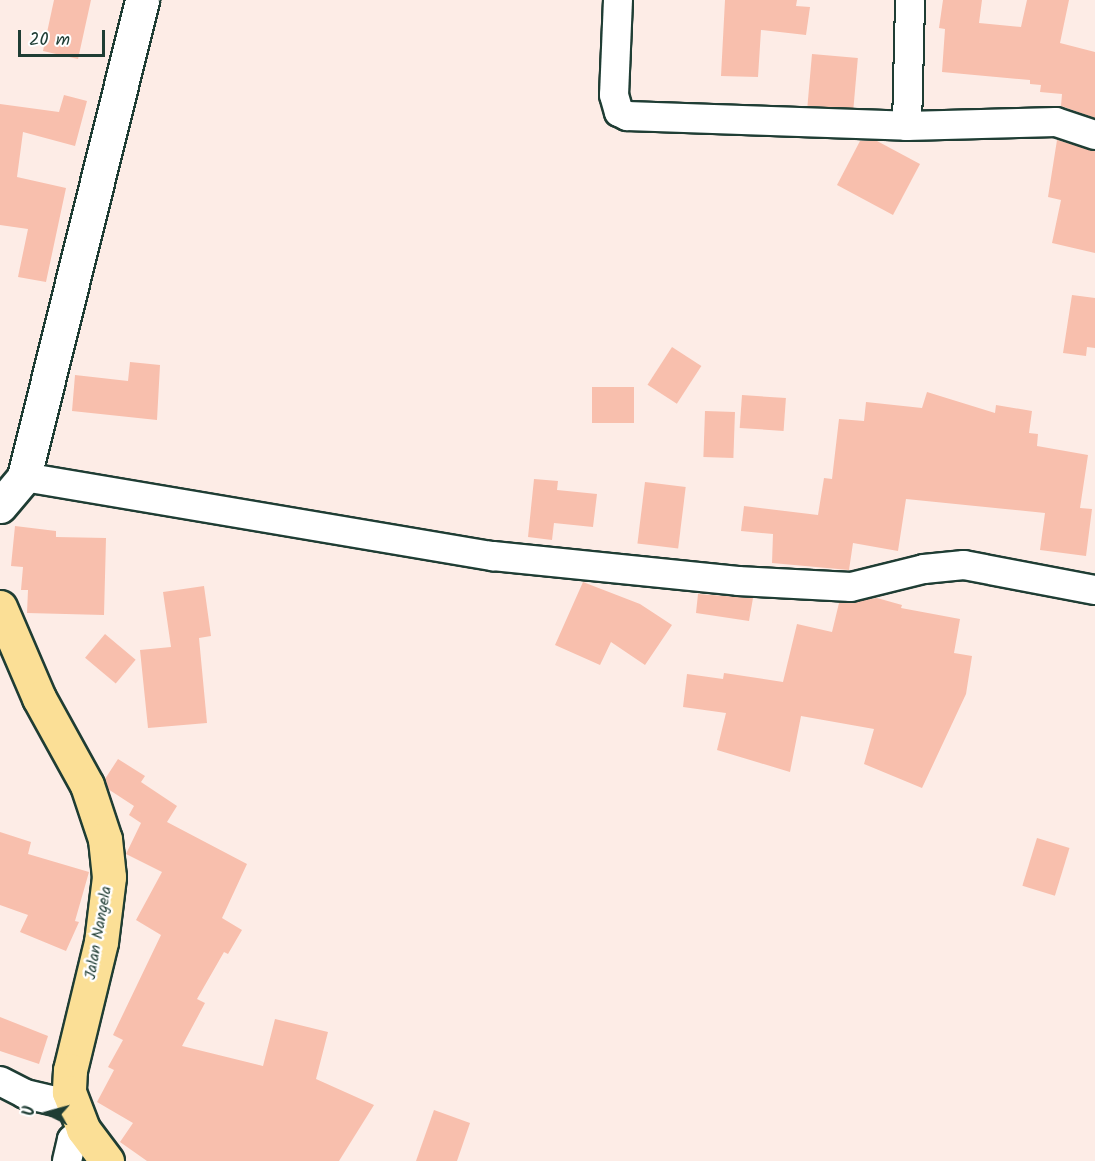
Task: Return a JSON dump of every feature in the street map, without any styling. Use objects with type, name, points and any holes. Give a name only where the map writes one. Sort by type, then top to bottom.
[{"type":"main road","name":"Jalan Nangela","points":[[0,608],[39,698],[87,785],[105,839],[109,877],[105,909],[70,1070],[77,1117]]},
{"type":"main road","points":[[77,1117],[107,1161]]},
{"type":"street","points":[[0,506],[24,477],[142,0]]},
{"type":"street","points":[[618,0],[614,95],[619,112],[627,116],[907,126],[1056,122],[1095,135]]},
{"type":"street","points":[[907,126],[910,0]]},
{"type":"street","points":[[24,477],[493,556],[738,581],[851,587],[924,569],[964,566],[1095,590]]},
{"type":"street","points":[[0,1081],[77,1117],[67,1161]]},
{"type":"building","points":[[54,0],[91,0],[78,59],[43,51]]},
{"type":"building","points":[[725,0],[797,0],[796,6],[810,7],[806,35],[761,30],[758,77],[721,76]]},
{"type":"building","points":[[943,0],[982,0],[979,23],[1021,27],[1027,0],[1069,0],[1060,43],[1095,52],[1095,118],[1061,106],[1062,94],[1040,92],[1041,85],[1030,84],[1030,80],[942,72],[945,29],[939,28]]},
{"type":"building","points":[[812,54],[858,58],[853,110],[807,106]]},
{"type":"building","points":[[64,95],[87,101],[75,146],[23,132],[17,177],[66,188],[46,282],[18,277],[28,229],[0,225],[0,104],[59,112]]},
{"type":"building","points":[[1057,140],[1095,151],[1095,253],[1052,243],[1061,200],[1048,197]]},
{"type":"building","points":[[860,141],[877,141],[920,164],[893,215],[837,185]]},
{"type":"building","points":[[1072,295],[1095,298],[1095,348],[1087,347],[1086,356],[1063,353]]},
{"type":"building","points":[[672,347],[701,366],[677,404],[647,385]]},
{"type":"building","points":[[130,362],[160,365],[157,420],[72,411],[75,375],[128,381]]},
{"type":"building","points":[[592,387],[634,387],[634,423],[592,423]]},
{"type":"building","points":[[927,392],[995,413],[996,405],[1032,411],[1029,433],[1038,434],[1037,446],[1088,455],[1080,508],[1092,509],[1086,556],[1040,550],[1045,513],[906,499],[898,551],[853,543],[849,570],[772,563],[773,534],[741,531],[744,506],[818,515],[824,478],[832,479],[839,419],[864,421],[866,402],[922,408]]},
{"type":"building","points":[[742,395],[786,398],[784,431],[740,428]]},
{"type":"building","points":[[705,411],[735,412],[733,458],[703,457]]},
{"type":"building","points":[[534,479],[558,481],[557,490],[597,494],[593,527],[554,523],[552,540],[528,537]]},
{"type":"building","points":[[645,482],[686,487],[678,549],[637,544]]},
{"type":"building","points":[[15,526],[56,531],[56,537],[106,538],[104,615],[27,613],[28,590],[21,590],[23,567],[11,566]]},
{"type":"building","points":[[583,582],[640,604],[672,625],[645,665],[611,642],[600,665],[555,645]]},
{"type":"building","points":[[204,586],[211,636],[199,638],[207,723],[148,728],[140,650],[171,647],[163,592]]},
{"type":"building","points":[[698,594],[753,598],[749,621],[696,613]]},
{"type":"building","points":[[877,598],[902,605],[901,608],[960,619],[954,653],[972,656],[966,694],[922,788],[864,764],[874,729],[801,716],[790,772],[717,750],[726,713],[683,707],[687,674],[723,679],[724,673],[783,682],[797,624],[832,632],[839,603]]},
{"type":"building","points":[[105,634],[136,660],[116,683],[85,658]]},
{"type":"building","points":[[118,759],[145,776],[141,782],[177,806],[167,822],[247,864],[222,918],[242,930],[228,954],[224,952],[197,999],[205,1003],[182,1046],[263,1066],[275,1019],[328,1032],[316,1079],[374,1105],[339,1161],[147,1161],[120,1142],[133,1123],[97,1102],[114,1070],[108,1067],[123,1040],[113,1035],[161,935],[136,920],[162,872],[126,854],[141,823],[129,815],[134,806],[108,789],[105,779]]},
{"type":"building","points":[[0,832],[31,842],[28,854],[89,872],[75,921],[79,922],[66,951],[20,932],[28,915],[0,905]]},
{"type":"building","points":[[1037,838],[1070,848],[1055,896],[1022,886]]},
{"type":"building","points":[[0,1017],[48,1036],[39,1064],[0,1051]]},
{"type":"building","points":[[434,1110],[470,1123],[457,1161],[416,1161]]}]
